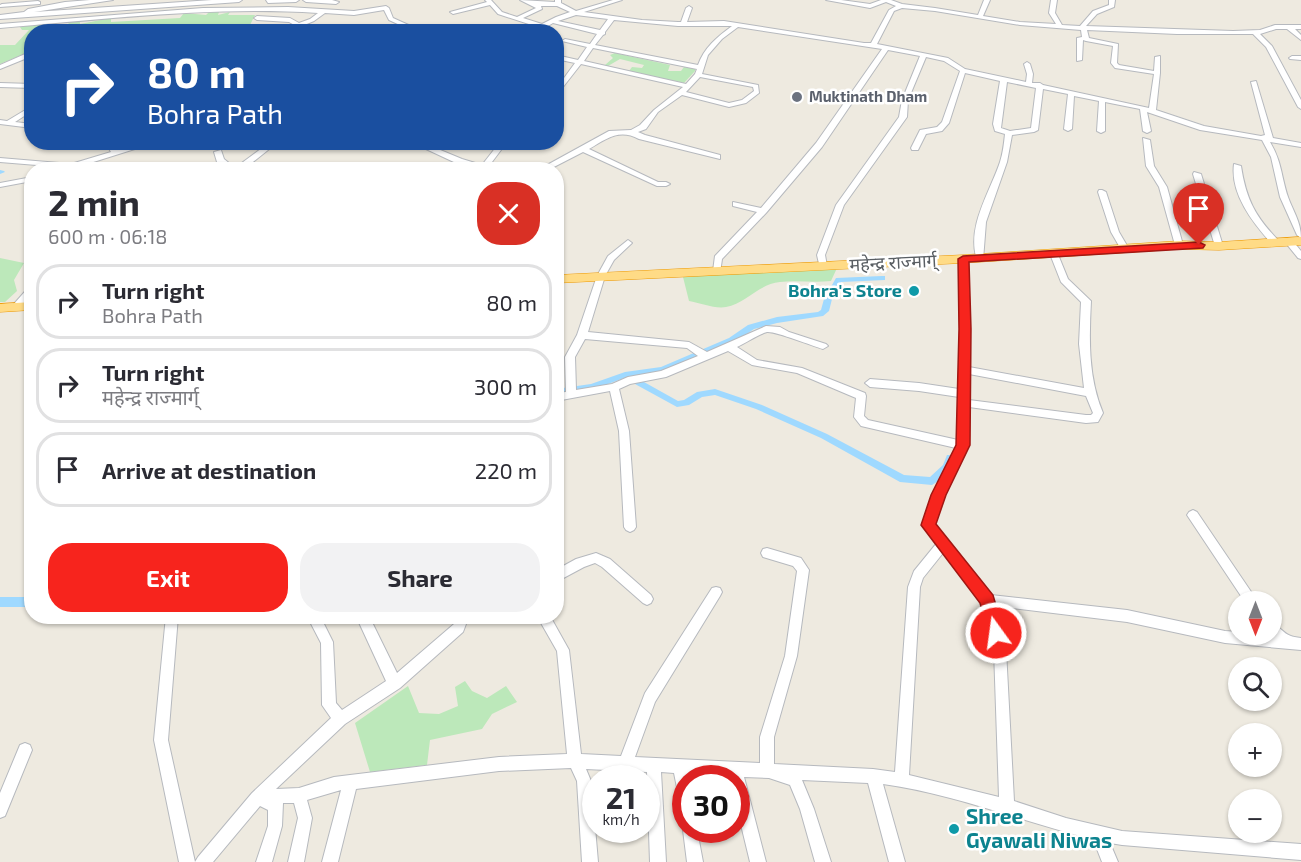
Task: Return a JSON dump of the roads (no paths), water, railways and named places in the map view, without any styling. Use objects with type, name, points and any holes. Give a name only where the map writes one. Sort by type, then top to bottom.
[{"type":"highway","name":"महेन्द्र राज्मार्ग्","points":[[564,278],[963,259],[1179,245],[1219,246],[1295,242]]},
{"type":"highway","points":[[0,308],[24,306]]},
{"type":"street","points":[[0,11],[57,0]]},
{"type":"street","points":[[27,13],[98,0]]},
{"type":"street","points":[[89,2],[110,0]]},
{"type":"street","points":[[0,11],[27,13],[239,0]]},
{"type":"street","points":[[254,24],[268,0],[296,0]]},
{"type":"street","points":[[306,0],[339,1]]},
{"type":"street","points":[[523,0],[538,6]]},
{"type":"street","points":[[545,24],[619,0]]},
{"type":"street","points":[[834,0],[870,6],[886,0],[901,6],[981,15],[1020,23],[1169,32],[1255,32],[1275,27],[1301,27]]},
{"type":"street","points":[[929,9],[932,0]]},
{"type":"street","points":[[981,15],[987,0]]},
{"type":"street","points":[[1054,0],[1052,13],[1059,25]]},
{"type":"street","points":[[1083,26],[1098,9],[1112,6],[1112,0]]},
{"type":"street","points":[[305,24],[339,1]]},
{"type":"street","points":[[453,12],[490,2],[500,13],[534,24]]},
{"type":"street","points":[[517,19],[538,6],[555,3],[576,13],[612,18],[683,24],[723,23],[873,45],[946,59],[963,70],[1143,108],[1203,128],[1301,145]]},
{"type":"street","points":[[873,45],[892,10],[901,6]]},
{"type":"street","points":[[25,24],[203,10],[360,12],[386,8],[391,19],[401,24]]},
{"type":"street","points":[[683,24],[689,8]]},
{"type":"street","points":[[257,18],[290,20],[293,24]]},
{"type":"street","points":[[564,84],[612,18]]},
{"type":"street","points":[[551,21],[603,33]]},
{"type":"street","points":[[0,26],[24,24]]},
{"type":"street","points":[[557,162],[612,133],[632,132],[643,127],[656,111],[688,86],[699,72],[705,54],[720,38],[736,26]]},
{"type":"street","points":[[1083,26],[1086,39]]},
{"type":"street","points":[[1289,27],[1301,38]]},
{"type":"street","points":[[1255,32],[1269,46],[1301,107]]},
{"type":"street","points":[[1079,60],[1080,38],[1116,45],[1114,63],[1117,66],[1157,73]]},
{"type":"street","points":[[565,41],[756,86],[757,92],[744,102],[729,105],[681,93]]},
{"type":"street","points":[[717,271],[718,258],[764,211],[819,145],[886,48]]},
{"type":"street","points":[[823,266],[821,255],[840,205],[903,117],[905,100],[924,54]]},
{"type":"street","points":[[0,67],[24,56]]},
{"type":"street","points":[[1152,111],[1158,57]]},
{"type":"street","points":[[1293,58],[1301,58]]},
{"type":"street","points":[[564,59],[688,86]]},
{"type":"street","points":[[1027,64],[1030,74],[1029,83]]},
{"type":"street","points":[[915,148],[923,132],[939,129],[945,123],[963,70]]},
{"type":"street","points":[[1004,78],[997,124],[998,129],[1009,133],[1034,130],[1040,85]]},
{"type":"street","points":[[1254,82],[1266,138],[1275,157],[1284,197],[1301,235]]},
{"type":"street","points":[[0,85],[24,86]]},
{"type":"street","points":[[1068,129],[1071,94]]},
{"type":"street","points":[[1101,131],[1102,100]]},
{"type":"street","points":[[1143,108],[1150,166],[1163,188],[1179,245]]},
{"type":"street","points":[[4,122],[24,112]]},
{"type":"street","points":[[4,122],[24,125]]},
{"type":"street","points":[[632,132],[642,137],[717,157]]},
{"type":"street","points":[[980,258],[977,242],[980,228],[988,199],[1003,164],[1009,133]]},
{"type":"street","points":[[583,149],[657,184],[666,184]]},
{"type":"street","points":[[82,162],[121,150]]},
{"type":"street","points":[[246,162],[264,150]]},
{"type":"street","points":[[433,150],[462,162]]},
{"type":"street","points":[[488,162],[498,150]]},
{"type":"street","points":[[218,152],[223,162]]},
{"type":"street","points":[[97,158],[98,162]]},
{"type":"street","points":[[0,160],[28,162]]},
{"type":"street","points":[[1236,166],[1245,206],[1275,243]]},
{"type":"street","points":[[1197,174],[1219,246]]},
{"type":"street","points":[[0,185],[24,180]]},
{"type":"street","points":[[1102,192],[1114,232],[1125,249]]},
{"type":"street","points":[[736,204],[764,211]]},
{"type":"street","points":[[1295,242],[1301,256]]},
{"type":"street","points":[[571,394],[570,357],[582,335],[601,276],[611,258],[628,243]]},
{"type":"street","points":[[870,383],[919,387],[964,399],[1094,419],[1098,413],[1090,393],[1084,344],[1086,301],[1064,280],[1054,254]]},
{"type":"street","points":[[963,259],[965,329],[963,445],[938,495],[928,525],[988,600],[1000,650],[1007,806]]},
{"type":"street","points":[[16,307],[24,298]]},
{"type":"street","points":[[564,395],[614,387],[628,381],[663,374],[766,329],[777,329],[823,346]]},
{"type":"street","points":[[582,335],[689,345],[706,356]]},
{"type":"street","points":[[729,347],[755,363],[799,370],[861,396],[859,417],[865,423],[963,445]]},
{"type":"street","points":[[963,369],[1090,393]]},
{"type":"street","points":[[614,387],[624,432],[630,527]]},
{"type":"street","points":[[1193,515],[1245,591]]},
{"type":"street","points":[[902,780],[914,587],[918,575],[943,544]]},
{"type":"street","points":[[767,553],[797,562],[802,570],[791,656],[767,737],[767,770]]},
{"type":"street","points":[[564,572],[580,563],[596,558],[606,563],[647,599]]},
{"type":"street","points":[[626,762],[650,698],[716,592]]},
{"type":"street","points":[[988,600],[1127,616],[1225,637],[1301,644]]},
{"type":"street","points":[[171,624],[160,740],[187,862]]},
{"type":"street","points":[[317,624],[327,642],[329,705],[340,719]]},
{"type":"street","points":[[366,624],[379,657],[395,683]]},
{"type":"street","points":[[203,862],[257,798],[340,719],[395,683],[459,628],[460,624]]},
{"type":"street","points":[[548,624],[563,650],[575,761],[584,781],[590,862]]},
{"type":"street","points":[[1282,639],[1286,643]]},
{"type":"street","points":[[0,811],[25,750]]},
{"type":"street","points":[[257,798],[299,795],[334,784],[499,764],[575,761],[680,765]]},
{"type":"street","points":[[654,764],[658,862]]},
{"type":"street","points":[[750,769],[873,776],[902,780],[1122,838],[1301,852]]},
{"type":"street","points":[[767,770],[795,780],[807,809],[823,862]]},
{"type":"street","points":[[873,776],[897,862]]},
{"type":"street","points":[[330,862],[350,782]]},
{"type":"street","points":[[296,862],[305,818],[299,795]]},
{"type":"street","points":[[257,798],[276,805],[275,826],[264,862]]},
{"type":"street","points":[[750,829],[758,862]]},
{"type":"street","points":[[1098,832],[1110,862]]},
{"type":"street","points":[[692,843],[695,862]]},
{"type":"waterway","points":[[625,375],[662,370],[732,340],[751,327],[777,320],[820,314],[825,311],[828,299],[839,280],[882,278]]},
{"type":"waterway","points":[[564,391],[592,387],[625,375]]},
{"type":"waterway","points":[[625,375],[677,404],[686,403],[700,394],[715,392],[759,407],[824,436],[903,479],[932,481],[947,467],[950,458]]},
{"type":"waterway","points":[[0,602],[24,602]]},
{"type":"place","name":"Muktinath Dham","points":[[797,97]]},
{"type":"place","name":"Bohra's Store","points":[[914,291]]},
{"type":"place","name":"Shree Gyawali Niwas","points":[[954,829]]}]
